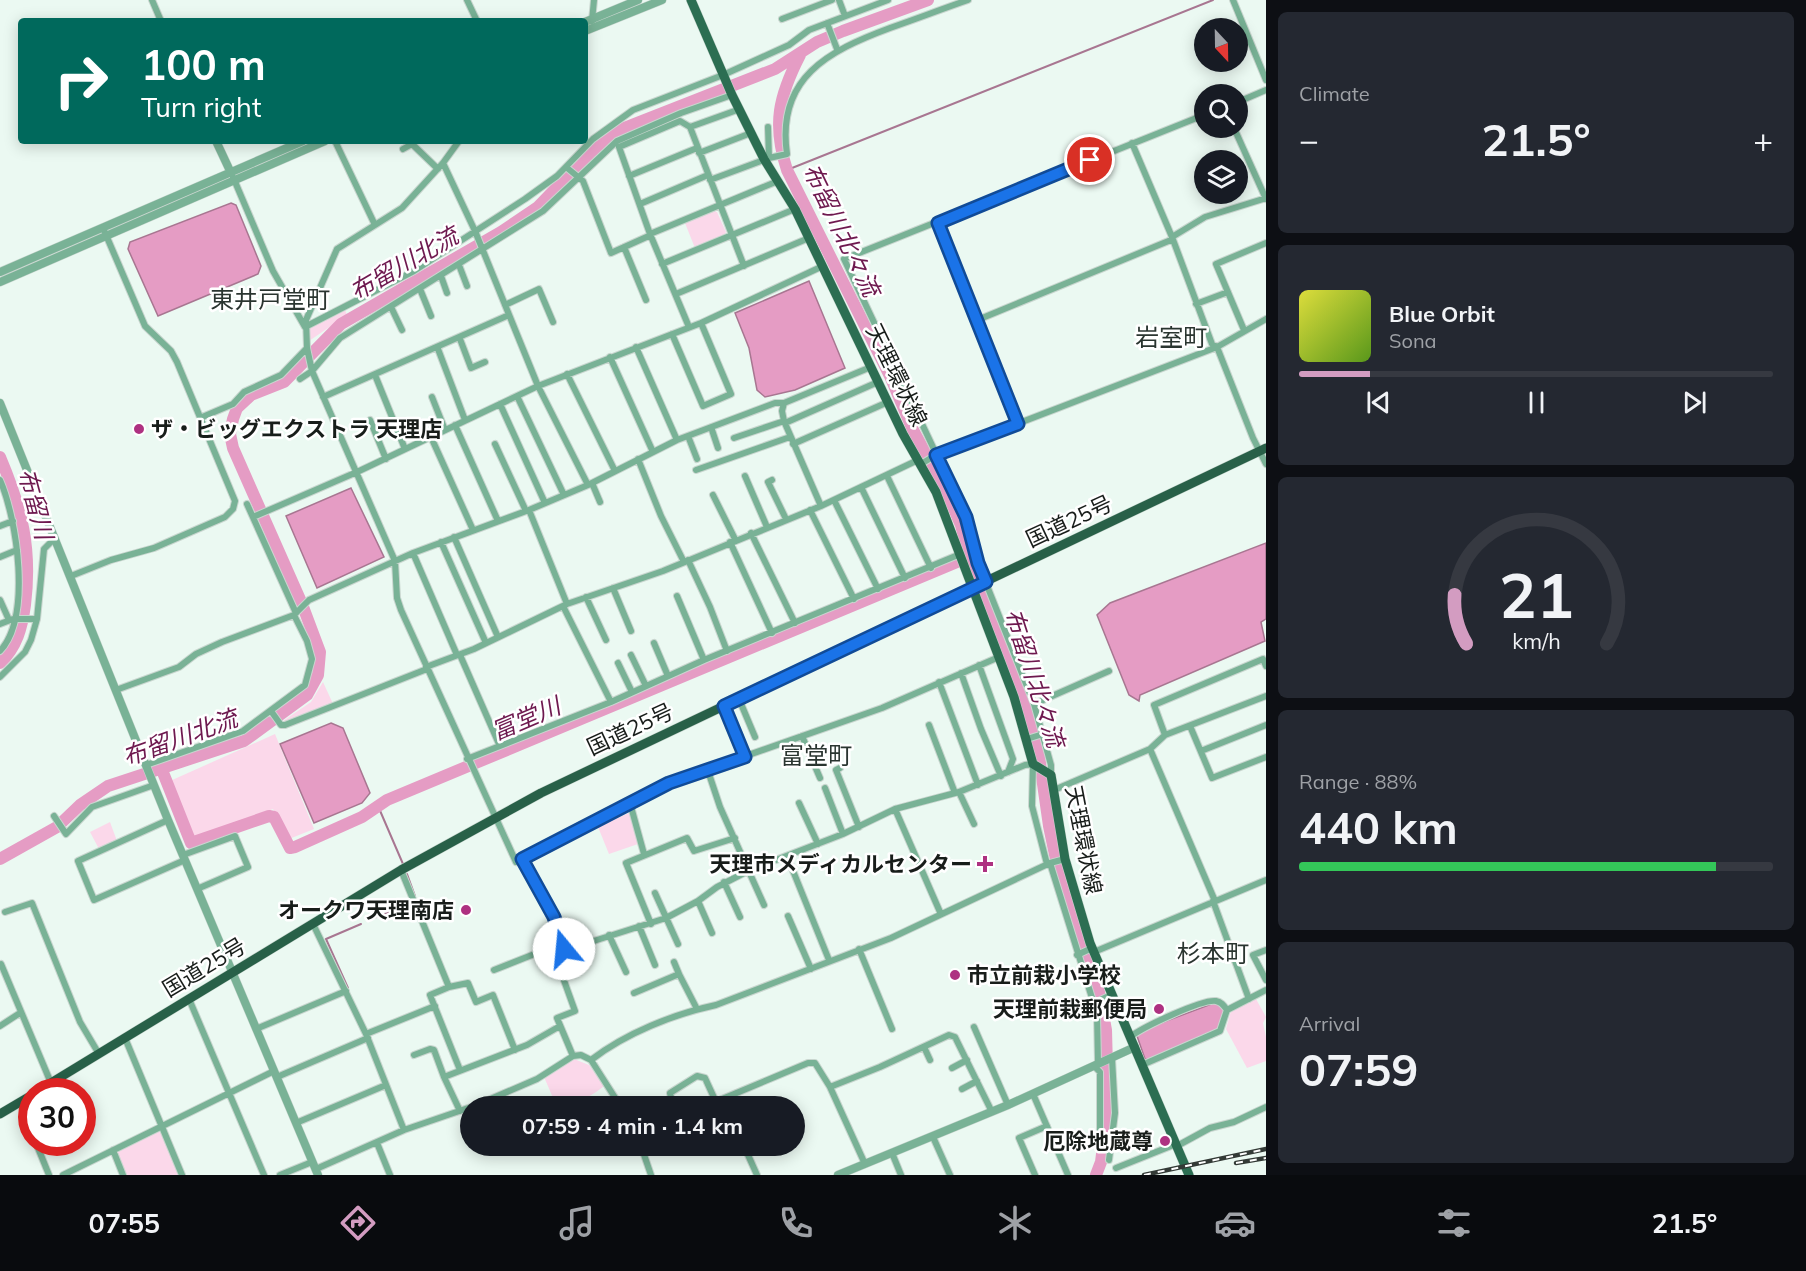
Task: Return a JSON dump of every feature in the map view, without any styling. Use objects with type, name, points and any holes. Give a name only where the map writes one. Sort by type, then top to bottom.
[{"type":"highway","name":"国道25号","points":[[59,1078],[401,870],[494,817],[1263,450]]},
{"type":"highway","points":[[0,1114],[18,1103]]},
{"type":"main road","name":"天理環状線","points":[[691,0],[731,93],[795,209],[950,525],[960,559],[999,657],[1034,766],[1050,774],[1065,859],[1093,950],[1189,1175]]},
{"type":"street","points":[[152,0],[160,18]]},
{"type":"street","points":[[466,0],[475,18]]},
{"type":"street","points":[[594,0],[588,20],[589,29],[662,0]]},
{"type":"street","points":[[588,20],[638,0]]},
{"type":"street","points":[[782,19],[832,0]]},
{"type":"street","points":[[839,0],[845,16]]},
{"type":"street","points":[[305,327],[414,271],[547,184],[567,167],[593,139],[633,110],[723,76],[789,45],[809,30],[888,0]]},
{"type":"street","points":[[639,204],[768,158],[787,154],[785,138],[793,98],[804,77],[837,48],[968,0]]},
{"type":"street","points":[[1233,0],[1266,80]]},
{"type":"street","points":[[827,24],[837,48]]},
{"type":"street","points":[[1248,98],[1266,90]]},
{"type":"street","points":[[300,379],[340,338],[543,210],[602,154],[628,135],[731,93]]},
{"type":"street","points":[[690,127],[740,109]]},
{"type":"street","points":[[1050,774],[1051,765],[1034,704],[978,563],[966,517],[844,259],[1194,119]]},
{"type":"street","points":[[689,327],[650,235],[619,147],[680,121],[690,127],[744,266]]},
{"type":"street","points":[[768,127],[768,158]]},
{"type":"street","points":[[629,176],[752,133]]},
{"type":"street","points":[[975,321],[1171,238],[1205,217],[1266,199],[1239,138]]},
{"type":"street","points":[[1132,143],[1212,344],[1217,347],[1263,450],[1266,464]]},
{"type":"street","points":[[217,144],[273,271],[305,327],[307,350],[323,397],[395,561],[397,598],[426,668],[516,862],[669,783],[882,708],[999,657]]},
{"type":"street","points":[[0,282],[296,144]]},
{"type":"street","points":[[0,272],[235,181],[318,144]]},
{"type":"street","points":[[336,144],[375,225]]},
{"type":"street","points":[[403,148],[412,144],[438,169]]},
{"type":"street","points":[[305,327],[337,249],[402,208],[438,169],[457,144]]},
{"type":"street","points":[[443,163],[475,231],[538,386],[600,502]]},
{"type":"street","points":[[567,167],[578,177],[611,253],[778,181]]},
{"type":"street","points":[[662,264],[795,209]]},
{"type":"street","points":[[938,223],[975,321],[1018,424]]},
{"type":"street","points":[[71,576],[111,560],[154,548],[230,513],[236,501],[171,351],[145,326],[105,232]]},
{"type":"street","points":[[676,294],[809,238]]},
{"type":"street","points":[[1244,330],[1216,264],[1266,243]]},
{"type":"street","points":[[624,247],[646,300]]},
{"type":"street","points":[[459,265],[467,286]]},
{"type":"street","points":[[253,517],[386,459],[538,386],[701,323],[823,266]]},
{"type":"street","points":[[441,276],[447,293]]},
{"type":"street","points":[[420,289],[432,316]]},
{"type":"street","points":[[505,305],[539,290],[553,322]]},
{"type":"street","points":[[1196,304],[1228,292]]},
{"type":"street","points":[[391,307],[402,330]]},
{"type":"street","points":[[323,397],[438,349],[509,315]]},
{"type":"street","points":[[271,711],[281,725],[335,708],[486,643],[565,605],[686,561],[732,540],[821,506],[887,476],[887,473],[1217,347],[1266,319]]},
{"type":"street","points":[[672,334],[703,405],[731,394],[701,323]]},
{"type":"street","points":[[460,339],[471,368],[485,362]]},
{"type":"street","points":[[636,347],[677,440]]},
{"type":"street","points":[[438,349],[465,420]]},
{"type":"street","points":[[200,418],[233,404],[244,392],[281,375],[307,350]]},
{"type":"street","points":[[610,357],[653,452]]},
{"type":"street","points":[[116,690],[179,667],[214,646],[295,613],[308,602],[413,553],[590,484],[677,440],[775,403],[784,404],[871,367]]},
{"type":"street","points":[[567,374],[615,471]]},
{"type":"street","points":[[375,375],[405,449]]},
{"type":"street","points":[[734,438],[784,422],[878,382]]},
{"type":"street","points":[[517,396],[564,495]]},
{"type":"street","points":[[432,397],[445,430]]},
{"type":"street","points":[[793,444],[888,402]]},
{"type":"street","points":[[0,403],[168,820],[315,1169]]},
{"type":"street","points":[[501,404],[545,503]]},
{"type":"street","points":[[784,404],[782,411],[784,422],[821,506]]},
{"type":"street","points":[[370,420],[386,459]]},
{"type":"street","points":[[455,425],[498,521]]},
{"type":"street","points":[[711,427],[718,448]]},
{"type":"street","points":[[688,436],[697,459]]},
{"type":"street","points":[[431,437],[473,530]]},
{"type":"street","points":[[696,470],[790,437]]},
{"type":"street","points":[[499,446],[510,479],[527,510],[565,605],[610,702]]},
{"type":"street","points":[[638,459],[661,516],[707,599],[727,651]]},
{"type":"street","points":[[510,479],[517,476]]},
{"type":"street","points":[[887,476],[931,568]]},
{"type":"street","points":[[745,477],[767,527]]},
{"type":"street","points":[[0,480],[13,521],[18,579],[12,633],[0,651]]},
{"type":"street","points":[[772,480],[768,482],[786,519]]},
{"type":"street","points":[[861,488],[905,578]]},
{"type":"street","points":[[713,495],[772,633]]},
{"type":"street","points":[[834,500],[878,589]]},
{"type":"street","points":[[146,766],[228,739],[243,731],[300,689],[310,674],[312,659],[307,641],[247,504]]},
{"type":"street","points":[[810,510],[854,599]]},
{"type":"street","points":[[0,526],[13,521]]},
{"type":"street","points":[[751,533],[795,623]]},
{"type":"street","points":[[454,537],[498,637]]},
{"type":"street","points":[[0,677],[25,652],[35,619],[44,549],[55,538]]},
{"type":"street","points":[[441,542],[486,643]]},
{"type":"street","points":[[0,557],[17,550]]},
{"type":"street","points":[[413,553],[500,744]]},
{"type":"street","points":[[469,763],[500,744],[610,702],[704,660],[905,578],[960,559]]},
{"type":"street","points":[[613,588],[631,631]]},
{"type":"street","points":[[677,596],[704,660]]},
{"type":"street","points":[[586,597],[606,640]]},
{"type":"street","points":[[0,600],[13,619]]},
{"type":"street","points":[[0,624],[13,619],[35,619]]},
{"type":"street","points":[[654,643],[669,676]]},
{"type":"street","points":[[631,655],[646,686]]},
{"type":"street","points":[[1165,735],[1154,705],[1263,659],[1266,666]]},
{"type":"street","points":[[618,663],[632,692]]},
{"type":"street","points":[[979,665],[1013,759],[1008,772]]},
{"type":"street","points":[[1034,704],[1109,671]]},
{"type":"street","points":[[961,673],[1001,776]]},
{"type":"street","points":[[939,682],[978,785]]},
{"type":"street","points":[[1054,790],[1150,749],[1165,735],[1266,696]]},
{"type":"street","points":[[739,699],[754,737]]},
{"type":"street","points":[[724,706],[745,757]]},
{"type":"street","points":[[929,725],[957,792],[974,824]]},
{"type":"street","points":[[1201,751],[1266,725]]},
{"type":"street","points":[[1190,726],[1212,778],[1266,757]]},
{"type":"street","points":[[1027,739],[1043,734]]},
{"type":"street","points":[[802,736],[820,778]]},
{"type":"street","points":[[1150,749],[1214,901],[1250,999]]},
{"type":"street","points":[[495,970],[553,950],[564,949],[651,924],[698,901],[724,882],[843,834],[895,809],[957,792],[1008,772],[1034,766],[1032,806],[1048,864],[1094,1003],[1100,1042],[1097,1065],[1100,1072],[1100,1144],[1112,1145]]},
{"type":"street","points":[[840,768],[836,770],[859,827]]},
{"type":"street","points":[[708,771],[720,807],[764,905]]},
{"type":"street","points":[[55,817],[66,834],[98,804],[153,783]]},
{"type":"street","points":[[825,788],[843,834]]},
{"type":"street","points":[[630,803],[640,847],[644,854]]},
{"type":"street","points":[[800,803],[818,844]]},
{"type":"street","points":[[895,809],[940,912]]},
{"type":"street","points":[[168,820],[78,861],[94,900],[184,857],[235,836],[248,867],[197,889]]},
{"type":"street","points":[[651,924],[626,863],[687,838],[694,851],[735,838]]},
{"type":"street","points":[[787,856],[829,960]]},
{"type":"street","points":[[522,859],[554,917],[564,949]]},
{"type":"street","points":[[497,1096],[537,1079],[573,1056],[591,1060],[643,1031],[891,938],[940,912],[1048,864],[1065,859]]},
{"type":"street","points":[[401,870],[449,987]]},
{"type":"street","points":[[1077,955],[1266,880]]},
{"type":"street","points":[[724,882],[740,917]]},
{"type":"street","points":[[656,893],[678,944]]},
{"type":"street","points":[[698,901],[712,933]]},
{"type":"street","points":[[5,912],[32,903],[81,1023],[99,1054]]},
{"type":"street","points":[[788,916],[811,969]]},
{"type":"street","points":[[313,924],[367,1036],[404,1130]]},
{"type":"street","points":[[639,926],[655,965]]},
{"type":"street","points":[[609,935],[626,972]]},
{"type":"street","points":[[859,949],[892,1029]]},
{"type":"street","points":[[553,950],[575,1011],[557,1018],[573,1056]]},
{"type":"street","points":[[1266,950],[1253,956],[1266,980]]},
{"type":"street","points":[[674,962],[697,1009]]},
{"type":"street","points":[[1,964],[49,1078]]},
{"type":"street","points":[[634,993],[679,974]]},
{"type":"street","points":[[460,1070],[430,995],[449,987],[468,983],[476,1002],[493,995],[515,1050]]},
{"type":"street","points":[[1142,1065],[1220,1031],[1227,1010],[1266,990]]},
{"type":"street","points":[[256,1029],[346,991]]},
{"type":"street","points":[[1094,1003],[1111,995]]},
{"type":"street","points":[[189,999],[264,1175]]},
{"type":"street","points":[[1130,1037],[1147,1027],[1215,1000],[1223,1004],[1227,1010]]},
{"type":"street","points":[[63,1175],[230,1092],[435,1006]]},
{"type":"street","points":[[0,1026],[20,1013]]},
{"type":"street","points":[[444,1077],[515,1050],[560,1026]]},
{"type":"street","points":[[974,1027],[1008,1105]]},
{"type":"street","points":[[830,1087],[949,1035],[955,1037],[992,1112]]},
{"type":"street","points":[[125,1038],[182,1175]]},
{"type":"street","points":[[924,1047],[930,1060]]},
{"type":"street","points":[[838,1175],[992,1112],[1135,1047]]},
{"type":"street","points":[[280,1175],[315,1169],[404,1130],[460,1112],[434,1050],[430,1048],[414,1055]]},
{"type":"street","points":[[1109,1160],[1115,1113],[1112,1058]]},
{"type":"street","points":[[591,1060],[614,1096]]},
{"type":"street","points":[[952,1068],[967,1060]]},
{"type":"street","points":[[730,1096],[808,1063],[815,1063],[830,1087],[865,1164]]},
{"type":"street","points":[[671,1096],[670,1093],[697,1076],[705,1078],[713,1096]]},
{"type":"street","points":[[962,1089],[977,1081]]},
{"type":"street","points":[[296,1124],[386,1085]]},
{"type":"street","points":[[1033,1094],[1068,1175]]},
{"type":"street","points":[[1116,1168],[1176,1145],[1210,1128],[1234,1122],[1266,1107]]},
{"type":"street","points":[[1035,1175],[1019,1138],[1047,1126]]},
{"type":"street","points":[[933,1137],[950,1175]]},
{"type":"street","points":[[377,1143],[390,1175]]},
{"type":"street","points":[[113,1150],[123,1175]]},
{"type":"street","points":[[892,1153],[901,1175]]},
{"type":"street","points":[[41,1156],[49,1175]]},
{"type":"street","points":[[644,1156],[651,1175]]},
{"type":"street","points":[[748,1156],[757,1175]]},
{"type":"shaded area","points":[[231,203],[236,205],[261,266],[258,274],[158,316],[128,249],[130,242]]},
{"type":"shaded area","points":[[714,211],[717,212],[726,232],[724,236],[695,248],[685,223]]},
{"type":"shaded area","points":[[809,281],[845,368],[795,390],[765,397],[757,390],[749,348],[735,313]]},
{"type":"shaded area","points":[[345,310],[347,315],[309,341],[309,328]]},
{"type":"shaded area","points":[[351,488],[384,557],[317,588],[286,516]]},
{"type":"shaded area","points":[[1266,543],[1266,619],[1261,622],[1265,641],[1140,695],[1139,701],[1129,695],[1097,615],[1110,603]]},
{"type":"shaded area","points":[[323,682],[334,706],[285,724],[283,721],[311,702]]},
{"type":"shaded area","points":[[331,723],[343,728],[370,793],[362,803],[314,823],[280,744]]},
{"type":"shaded area","points":[[275,734],[314,829],[289,839],[273,809],[193,837],[170,781]]},
{"type":"shaded area","points":[[631,812],[638,844],[609,854],[598,827]]},
{"type":"shaded area","points":[[110,822],[117,841],[99,849],[90,832]]},
{"type":"shaded area","points":[[1256,999],[1266,1017],[1263,1023],[1266,1037],[1266,1061],[1247,1068],[1226,1029],[1231,1011]]},
{"type":"shaded area","points":[[1214,1003],[1222,1006],[1225,1012],[1220,1029],[1148,1060],[1145,1059],[1137,1036],[1145,1029]]},
{"type":"shaded area","points":[[574,1059],[589,1065],[604,1086],[590,1096],[552,1096],[544,1077]]},
{"type":"shaded area","points":[[157,1130],[161,1132],[178,1175],[127,1175],[117,1152]]},
{"type":"waterway","name":"布留川北流","points":[[0,859],[57,827],[80,805],[108,786],[244,741],[307,695],[318,675],[320,652],[302,604],[233,448],[230,434],[233,419],[237,408],[251,395],[284,382],[341,324],[501,232],[538,207],[591,152],[624,128],[775,69],[817,42],[843,31],[928,0]]},
{"type":"waterway","points":[[787,170],[1213,0]]},
{"type":"waterway","name":"布留川北々流","points":[[800,55],[787,84],[780,111],[780,138],[787,170],[890,376],[912,428],[947,493],[961,525],[969,557],[1027,708],[1039,756],[1058,869],[1078,939],[1099,992],[1106,1030],[1108,1107],[1101,1162],[1096,1175]]},
{"type":"waterway","name":"布留川","points":[[0,457],[19,512],[27,565],[25,605],[20,629],[11,650],[0,663]]},
{"type":"waterway","name":"富堂川","points":[[162,770],[191,843],[269,816],[274,817],[290,848],[295,847],[362,817],[387,800],[969,557]]},
{"type":"waterway","points":[[378,806],[403,864]]},
{"type":"waterway","points":[[407,874],[415,896]]},
{"type":"waterway","points":[[371,919],[411,904]]},
{"type":"waterway","points":[[348,988],[326,939],[361,924]]},
{"type":"railway","points":[[1144,1175],[1266,1149]]},
{"type":"railway","points":[[1236,1163],[1266,1158]]},
{"type":"place","name":"ザ・ビッグエクストラ 天理店","points":[[139,429]]},
{"type":"place","name":"天理市メディカルセンター","points":[[985,864]]},
{"type":"place","name":"オークワ天理南店","points":[[466,910]]},
{"type":"place","name":"市立前栽小学校","points":[[955,975]]},
{"type":"place","name":"天理前栽郵便局","points":[[1159,1009]]},
{"type":"place","name":"厄除地蔵尊","points":[[1165,1141]]},
{"type":"district","name":"東井戸堂町","points":[[270,300]]},
{"type":"district","name":"岩室町","points":[[1171,338]]},
{"type":"district","name":"富堂町","points":[[816,756]]},
{"type":"district","name":"杉本町","points":[[1213,954]]},
{"type":"route","points":[[564,949],[561,933],[554,917],[522,859],[669,783],[745,757],[724,706],[986,582],[978,563],[966,517],[936,455],[1018,424],[955,272],[938,223],[1090,160]]}]
